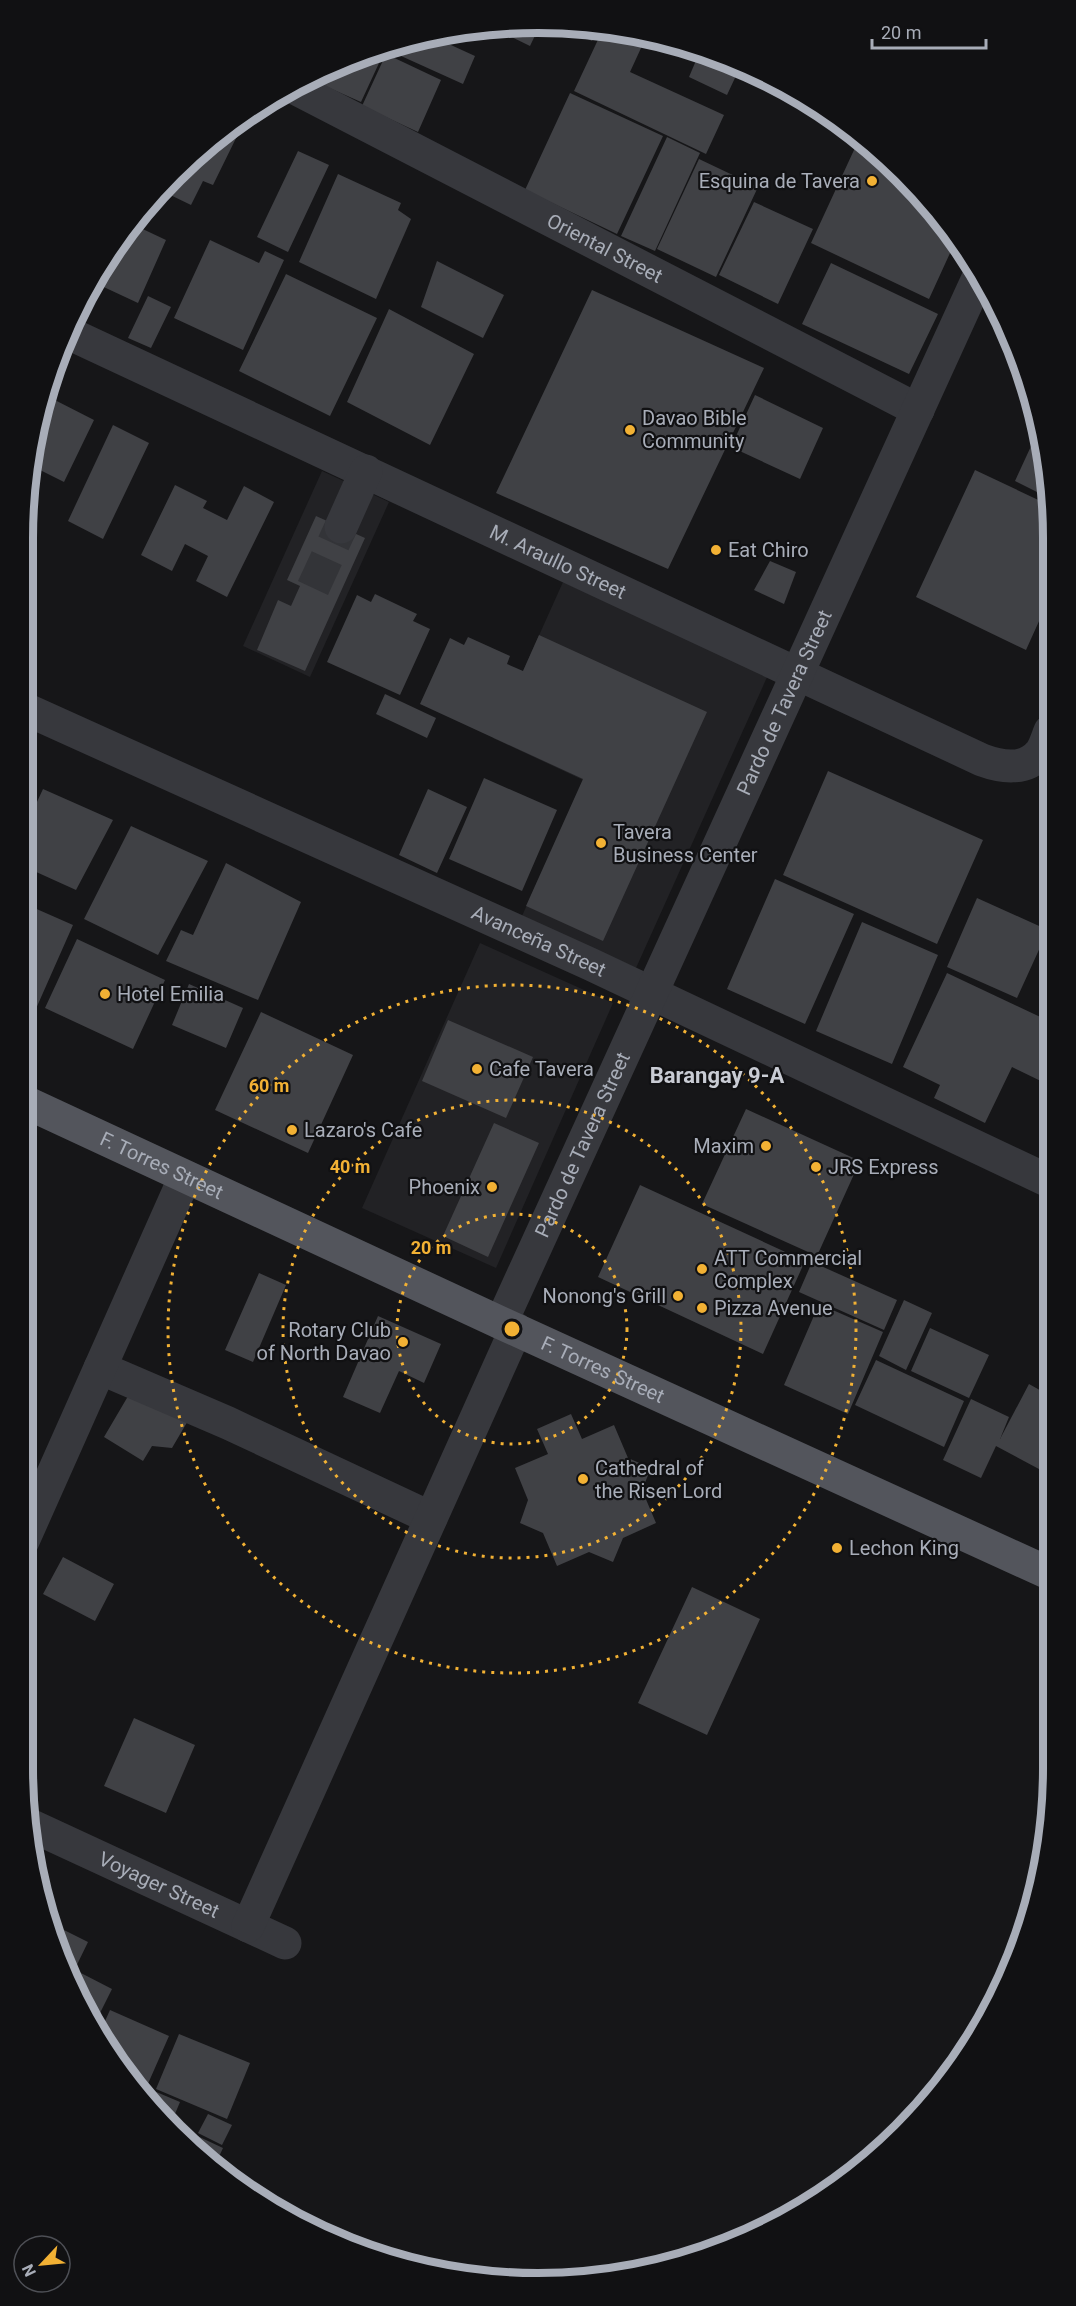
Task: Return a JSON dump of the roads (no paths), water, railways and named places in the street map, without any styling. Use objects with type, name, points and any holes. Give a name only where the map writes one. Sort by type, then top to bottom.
[{"type":"main road","name":"F. Torres Street","points":[[33,1106],[1043,1570]]},
{"type":"street","name":"Oriental Street","points":[[302,92],[918,410]]},
{"type":"street","name":"Pardo de Tavera Street","points":[[248,1926],[431,1518],[508,1326],[652,993],[975,285]]},
{"type":"street","name":"M. Araullo Street","points":[[75,336],[994,765],[1019,765],[1032,760],[1043,750]]},
{"type":"street","points":[[341,527],[366,471]]},
{"type":"street","name":"Avanceña Street","points":[[33,713],[652,993],[1043,1178]]},
{"type":"street","points":[[33,1517],[185,1177]]},
{"type":"street","points":[[100,1368],[228,1423],[431,1518]]},
{"type":"street","name":"Voyager Street","points":[[36,1828],[285,1943]]},
{"type":"tunnel","points":[[313,588],[341,527]]},
{"type":"place","name":"Esquina de Tavera","points":[[872,181]]},
{"type":"place","name":"Davao Bible Community","points":[[630,430]]},
{"type":"place","name":"Eat Chiro","points":[[716,550]]},
{"type":"place","name":"Tavera Business Center","points":[[601,843]]},
{"type":"place","name":"Hotel Emilia","points":[[105,994]]},
{"type":"place","name":"Cafe Tavera","points":[[477,1069]]},
{"type":"place","name":"Lazaro's Cafe","points":[[292,1130]]},
{"type":"place","name":"Maxim","points":[[766,1146]]},
{"type":"place","name":"JRS Express","points":[[816,1167]]},
{"type":"place","name":"Phoenix","points":[[492,1187]]},
{"type":"place","name":"ATT Commercial Complex","points":[[702,1269]]},
{"type":"place","name":"Nonong's Grill","points":[[678,1296]]},
{"type":"place","name":"Pizza Avenue","points":[[702,1308]]},
{"type":"place","name":"Rotary Club of North Davao","points":[[403,1342]]},
{"type":"place","name":"Cathedral of the Risen Lord","points":[[583,1479]]},
{"type":"place","name":"Lechon King","points":[[837,1548]]},
{"type":"district","name":"Barangay 9-A","points":[[717,1075]]}]
